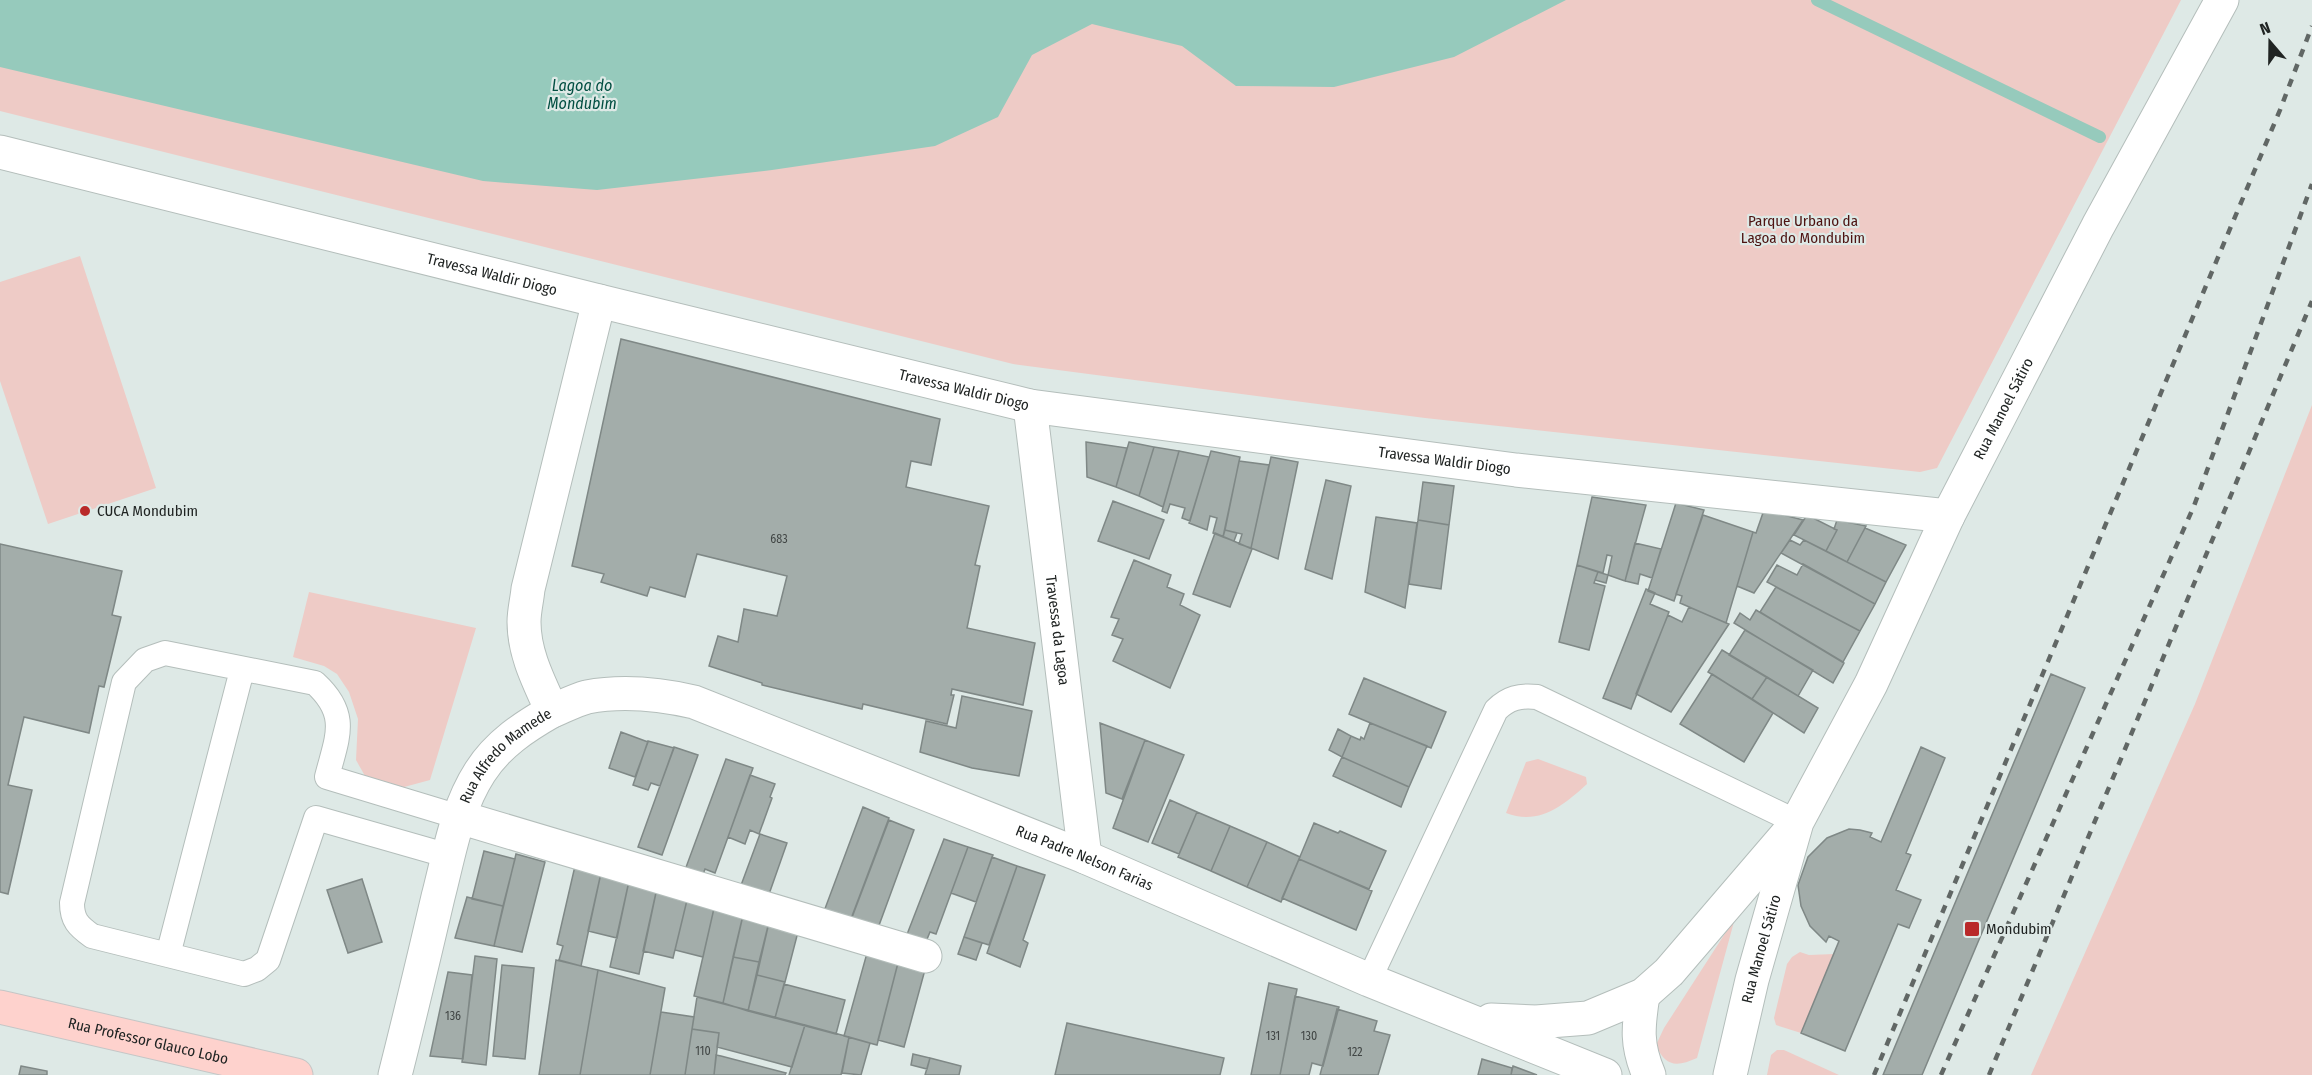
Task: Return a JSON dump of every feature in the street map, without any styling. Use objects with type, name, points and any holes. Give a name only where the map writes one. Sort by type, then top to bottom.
[{"type":"main road","name":"Rua Professor Glauco Lobo","points":[[0,1007],[296,1075]]},
{"type":"street","name":"Rua Manoel Sátiro","points":[[1467,1019],[1536,1022],[1587,1018],[1643,995],[1669,972],[1797,822],[1871,684],[1948,516],[2098,226],[2222,0]]},
{"type":"street","name":"Travessa Waldir Diogo","points":[[0,152],[1030,406],[1516,470],[1948,516]]},
{"type":"street","name":"Rua Alfredo Mamede","points":[[395,1075],[448,856],[465,801],[480,772],[499,748],[525,726],[552,711],[535,674],[527,649],[524,622],[528,590],[599,301]]},
{"type":"street","name":"Travessa da Lagoa","points":[[1030,406],[1085,857]]},
{"type":"street","name":"Rua Padre Nelson Farias","points":[[552,711],[586,698],[621,693],[660,694],[694,702],[1085,857],[1369,980],[1605,1075]]},
{"type":"street","points":[[459,817],[926,956]]},
{"type":"street","name":"Rua Manoel Sátiro","points":[[1730,1075],[1752,980],[1797,822]]},
{"type":"street","points":[[1643,995],[1639,1024],[1640,1054],[1648,1075]]},
{"type":"lane","points":[[448,856],[316,818],[268,960],[257,969],[244,974],[92,936],[77,926],[72,913],[72,903],[124,682],[145,660],[165,653],[315,683],[327,694],[335,707],[339,729],[327,777],[459,817]]},
{"type":"lane","points":[[168,956],[242,670]]},
{"type":"lane","points":[[1369,980],[1496,710],[1513,698],[1524,695],[1536,697],[1797,822]]},
{"type":"green space","name":"Parque Urbano da Lagoa do Mondubim","points":[[0,0],[2181,0],[1937,468],[1920,472],[1425,418],[1013,364],[0,111]]},
{"type":"green space","points":[[80,256],[156,488],[48,524],[0,381],[0,282]]},
{"type":"green space","points":[[2312,405],[2312,1075],[2031,1075],[2195,704]]},
{"type":"green space","points":[[309,592],[476,628],[430,780],[393,790],[365,776],[356,760],[358,719],[349,692],[337,674],[324,666],[293,657]]},
{"type":"green space","points":[[1538,759],[1586,777],[1587,784],[1560,806],[1540,815],[1529,817],[1506,813],[1526,762]]},
{"type":"green space","points":[[1735,918],[1697,1058],[1678,1064],[1672,1063],[1663,1058],[1656,1045],[1664,1028]]},
{"type":"green space","points":[[1800,952],[1809,955],[1834,954],[1801,1033],[1776,1025],[1774,1018],[1787,964]]},
{"type":"green space","points":[[1777,1050],[1784,1050],[1839,1075],[1767,1075],[1771,1055]]},
{"type":"water","name":"Lagoa do Mondubim","points":[[0,0],[1566,0],[1454,57],[1334,87],[1236,86],[1182,46],[1092,24],[1032,55],[998,117],[935,146],[772,170],[597,190],[483,181],[0,67]]},
{"type":"building","points":[[621,339],[940,419],[931,465],[911,461],[906,487],[989,506],[975,565],[980,566],[967,628],[1035,643],[1023,705],[952,689],[951,695],[954,695],[947,724],[863,704],[862,709],[762,685],[762,683],[709,666],[718,636],[738,642],[744,609],[777,616],[787,576],[697,554],[685,597],[650,587],[647,596],[601,582],[604,574],[572,566]]},
{"type":"building","points":[[1086,442],[1127,448],[1116,487],[1087,477]]},
{"type":"building","points":[[1129,442],[1154,447],[1139,496],[1116,487]]},
{"type":"building","points":[[1154,447],[1179,451],[1163,507],[1139,496]]},
{"type":"building","points":[[1179,451],[1209,457],[1190,521],[1182,518],[1185,508],[1170,504],[1167,513],[1162,511]]},
{"type":"building","points":[[1211,451],[1240,457],[1223,537],[1213,533],[1217,518],[1210,516],[1207,530],[1189,523]]},
{"type":"building","points":[[1271,457],[1298,462],[1278,559],[1251,548]]},
{"type":"building","points":[[1239,461],[1269,465],[1251,548],[1239,544],[1242,534],[1225,530]]},
{"type":"building","points":[[1326,480],[1351,486],[1332,579],[1305,569]]},
{"type":"building","points":[[1423,482],[1454,486],[1449,525],[1418,520]]},
{"type":"building","points":[[1592,497],[1646,505],[1625,581],[1608,575],[1612,556],[1607,555],[1603,573],[1577,565]]},
{"type":"building","points":[[1113,501],[1164,520],[1149,559],[1098,541]]},
{"type":"building","points":[[1676,503],[1704,510],[1674,601],[1648,591]]},
{"type":"building","points":[[1764,510],[1803,520],[1754,593],[1737,586],[1753,532],[1756,533]]},
{"type":"building","points":[[1703,515],[1753,532],[1726,623],[1680,603],[1682,596],[1676,594]]},
{"type":"building","points":[[1807,515],[1837,530],[1826,551],[1794,535]]},
{"type":"building","points":[[1376,517],[1417,523],[1405,608],[1365,592]]},
{"type":"building","points":[[1418,520],[1449,525],[1441,589],[1409,584]]},
{"type":"building","points":[[1837,520],[1866,526],[1847,562],[1826,551],[1837,530],[1834,529]]},
{"type":"building","points":[[1865,528],[1906,545],[1886,582],[1847,562]]},
{"type":"building","points":[[1225,530],[1237,533],[1234,541],[1223,537]]},
{"type":"building","points":[[1215,533],[1252,549],[1230,607],[1193,594]]},
{"type":"building","points":[[1790,540],[1800,545],[1804,540],[1886,582],[1875,604],[1781,553]]},
{"type":"building","points":[[1635,543],[1661,549],[1652,578],[1640,574],[1638,584],[1625,581]]},
{"type":"building","points":[[0,544],[122,571],[112,615],[121,617],[104,687],[99,686],[89,733],[24,717],[8,785],[32,790],[8,894],[0,892]]},
{"type":"building","points":[[1134,560],[1171,575],[1167,587],[1184,594],[1180,605],[1200,615],[1170,688],[1113,661],[1123,639],[1112,635],[1119,619],[1111,617]]},
{"type":"building","points":[[1803,564],[1875,604],[1860,631],[1767,582],[1777,565],[1797,575]]},
{"type":"building","points":[[1577,565],[1598,572],[1594,583],[1605,586],[1589,650],[1559,642]]},
{"type":"building","points":[[1598,572],[1608,575],[1606,583],[1595,580]]},
{"type":"building","points":[[1776,587],[1860,631],[1843,662],[1760,612]]},
{"type":"building","points":[[1646,589],[1655,593],[1650,604],[1669,612],[1631,709],[1603,698]]},
{"type":"building","points":[[1689,607],[1729,624],[1671,712],[1636,694],[1668,615],[1682,622]]},
{"type":"building","points":[[1756,610],[1844,663],[1833,683],[1734,623],[1740,613],[1750,620]]},
{"type":"building","points":[[1745,630],[1813,670],[1798,696],[1729,655]]},
{"type":"building","points":[[1722,650],[1767,677],[1752,699],[1708,672]]},
{"type":"building","points":[[1712,674],[1773,713],[1744,762],[1680,724]]},
{"type":"building","name":"Mondubim","points":[[2051,674],[2085,688],[1922,1075],[1883,1075]]},
{"type":"building","points":[[1767,677],[1818,708],[1804,733],[1752,699]]},
{"type":"building","points":[[1364,678],[1446,712],[1431,748],[1349,714]]},
{"type":"building","points":[[962,696],[1032,711],[1019,776],[972,768],[920,752],[926,721],[956,728]]},
{"type":"building","points":[[1100,723],[1145,740],[1122,799],[1106,793]]},
{"type":"building","points":[[1370,723],[1427,746],[1409,787],[1342,757],[1351,736],[1360,740],[1361,737],[1364,739]]},
{"type":"building","points":[[1338,729],[1351,736],[1342,757],[1329,750]]},
{"type":"building","points":[[621,732],[648,742],[635,777],[609,768]]},
{"type":"building","points":[[1145,740],[1184,755],[1148,842],[1113,828]]},
{"type":"building","points":[[648,741],[674,748],[660,786],[651,783],[648,790],[633,785]]},
{"type":"building","points":[[674,747],[698,755],[662,855],[638,847]]},
{"type":"building","points":[[1921,747],[1945,758],[1906,853],[1911,855],[1896,890],[1921,900],[1909,928],[1898,924],[1845,1051],[1801,1033],[1839,941],[1829,936],[1826,942],[1810,926],[1801,906],[1798,885],[1808,857],[1827,838],[1849,829],[1872,833],[1870,837],[1881,842]]},
{"type":"building","points":[[1342,757],[1409,787],[1401,807],[1333,776]]},
{"type":"building","points":[[726,759],[753,768],[715,873],[705,869],[702,877],[685,870]]},
{"type":"building","points":[[750,775],[775,784],[759,834],[750,830],[745,844],[728,837]]},
{"type":"building","points":[[1170,800],[1197,812],[1179,854],[1152,843]]},
{"type":"building","points":[[863,807],[889,818],[849,924],[823,914]]},
{"type":"building","points":[[1197,812],[1230,826],[1211,871],[1178,857]]},
{"type":"building","points":[[889,820],[914,830],[878,928],[851,920]]},
{"type":"building","points":[[1314,823],[1338,833],[1340,831],[1386,851],[1369,889],[1299,859]]},
{"type":"building","points":[[1230,826],[1267,842],[1247,887],[1211,871]]},
{"type":"building","points":[[760,834],[787,843],[768,897],[740,888]]},
{"type":"building","points":[[944,839],[968,847],[936,934],[930,932],[925,944],[906,937]]},
{"type":"building","points":[[1267,842],[1300,857],[1281,902],[1247,887]]},
{"type":"building","points":[[968,847],[993,855],[976,902],[951,893]]},
{"type":"building","points":[[484,851],[515,859],[503,906],[472,899]]},
{"type":"building","points":[[516,854],[545,862],[522,952],[494,946]]},
{"type":"building","points":[[992,857],[1017,866],[989,945],[964,937]]},
{"type":"building","points":[[1299,859],[1372,891],[1356,930],[1282,898]]},
{"type":"building","points":[[575,866],[601,873],[581,966],[559,960],[563,946],[557,944]]},
{"type":"building","points":[[1017,866],[1045,875],[1023,940],[1028,943],[1020,967],[987,953]]},
{"type":"building","points":[[601,873],[629,881],[617,938],[588,931]]},
{"type":"building","points":[[362,879],[382,942],[348,953],[327,890]]},
{"type":"building","points":[[629,881],[657,888],[639,974],[610,967]]},
{"type":"building","points":[[657,888],[688,896],[673,958],[643,951]]},
{"type":"building","points":[[688,896],[715,904],[703,957],[675,950]]},
{"type":"building","points":[[467,897],[503,906],[494,946],[455,938]]},
{"type":"building","points":[[715,904],[744,911],[723,1003],[694,996]]},
{"type":"building","points":[[744,911],[770,918],[759,962],[733,957]]},
{"type":"building","points":[[770,918],[798,932],[785,982],[757,975]]},
{"type":"building","points":[[964,937],[982,943],[976,960],[958,954]]},
{"type":"building","points":[[867,953],[899,959],[877,1045],[844,1036]]},
{"type":"building","points":[[475,956],[497,959],[486,1065],[462,1062]]},
{"type":"building","points":[[733,957],[759,962],[748,1011],[723,1003]]},
{"type":"building","points":[[899,959],[926,966],[904,1047],[878,1040]]},
{"type":"building","points":[[556,960],[598,970],[580,1075],[539,1075]]},
{"type":"building","points":[[502,965],[534,968],[525,1059],[493,1056]]},
{"type":"building","points":[[598,970],[665,988],[650,1075],[580,1075]]},
{"type":"building","points":[[448,972],[472,975],[463,1059],[430,1056]]},
{"type":"building","points":[[757,975],[785,982],[775,1018],[748,1011]]},
{"type":"building","points":[[1269,983],[1297,989],[1280,1075],[1251,1075]]},
{"type":"building","points":[[784,984],[845,1000],[836,1034],[775,1018]]},
{"type":"building","points":[[1295,996],[1339,1007],[1323,1066],[1312,1063],[1309,1075],[1280,1075]]},
{"type":"building","points":[[697,997],[805,1025],[792,1067],[717,1047],[719,1033],[692,1029]]},
{"type":"building","points":[[1337,1009],[1377,1021],[1374,1031],[1390,1035],[1378,1075],[1320,1075]]},
{"type":"building","points":[[661,1012],[694,1017],[685,1075],[650,1075]]},
{"type":"building","points":[[1067,1023],[1224,1058],[1220,1075],[1055,1075]]},
{"type":"building","points":[[805,1025],[849,1037],[841,1075],[789,1075]]},
{"type":"building","points":[[692,1029],[719,1033],[714,1075],[685,1075]]},
{"type":"building","points":[[849,1037],[870,1043],[861,1075],[842,1073]]},
{"type":"building","points":[[913,1054],[930,1058],[927,1069],[911,1065]]},
{"type":"building","points":[[716,1055],[786,1073],[785,1075],[714,1075]]},
{"type":"building","points":[[930,1058],[961,1066],[959,1075],[925,1075]]},
{"type":"building","points":[[1482,1059],[1512,1068],[1511,1075],[1478,1075]]},
{"type":"building","points":[[21,1066],[47,1071],[47,1075],[19,1075]]},
{"type":"building","points":[[1513,1066],[1537,1075],[1511,1075]]},
{"type":"waterway","points":[[1817,0],[2100,137]]},
{"type":"railway","points":[[1874,1075],[2280,110],[2312,26]]},
{"type":"railway","points":[[1941,1075],[2194,506],[2312,184]]},
{"type":"railway","points":[[1989,1075],[2312,301]]},
{"type":"place","name":"CUCA Mondubim","points":[[85,511]]},
{"type":"place","name":"Mondubim","points":[[1972,929]]}]
